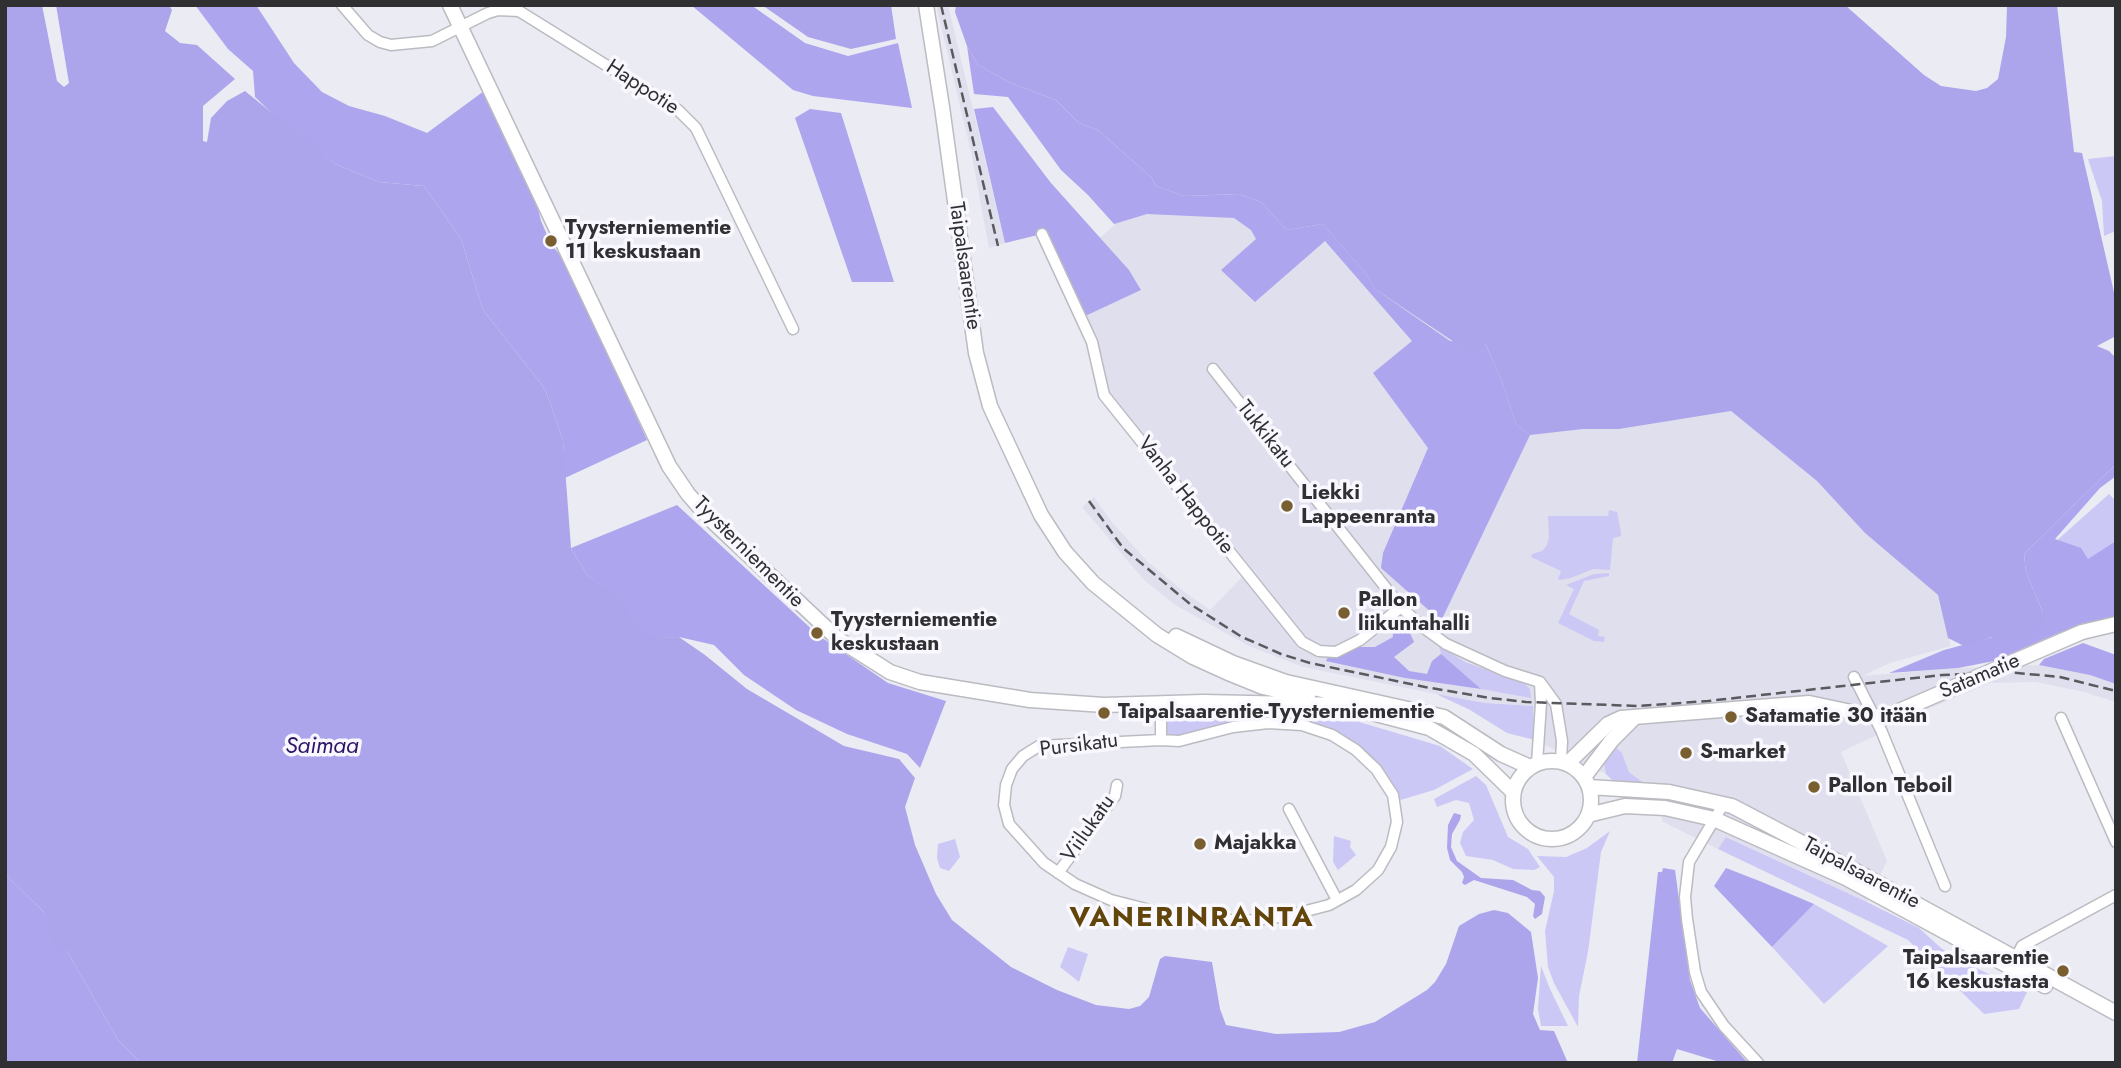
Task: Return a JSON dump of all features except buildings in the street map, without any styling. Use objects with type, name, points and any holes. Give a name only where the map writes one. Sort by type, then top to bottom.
[{"type":"main road","name":"Tyysterniementie","points":[[450,5],[669,466],[708,517],[838,639],[890,671],[920,682],[1030,700],[1104,705],[1203,702],[1342,705]]},
{"type":"main road","name":"Taipalsaarentie","points":[[926,5],[943,107],[976,353],[990,406],[1041,515],[1065,552],[1093,583],[1124,609],[1157,635],[1193,657],[1263,687],[1429,727],[1474,754],[1513,792]]},
{"type":"main road","name":"Taipalsaarentie","points":[[1041,515],[1097,580],[1160,627],[1186,642],[1286,682],[1444,717],[1501,754],[1534,765]]},
{"type":"main road","name":"Satamatie","points":[[1564,763],[1608,724],[1621,718],[1809,703],[1875,717],[1908,709],[2082,632],[2116,624]]},
{"type":"main road","name":"Tyysterniementie","points":[[1203,702],[1239,696],[1286,682]]},
{"type":"main road","points":[[1587,782],[1612,740],[1635,717]]},
{"type":"main road","points":[[1564,763],[1575,768],[1587,782],[1591,796],[1588,815],[1582,826],[1572,834],[1560,839],[1547,839],[1524,828],[1513,805],[1513,792],[1522,774],[1534,765],[1564,763]]},
{"type":"main road","name":"Taipalsaarentie","points":[[1587,782],[1669,792],[1724,803],[1854,870],[2116,1022]]},
{"type":"main road","name":"Taipalsaarentie","points":[[1588,815],[1625,806],[1665,808],[1714,819],[1846,878],[2116,1013]]},
{"type":"street","name":"Happotie","points":[[342,5],[368,35],[391,45],[432,41],[498,10],[519,11],[688,118],[696,128],[793,329]]},
{"type":"street","name":"Vanha Happotie","points":[[1042,233],[1092,341],[1104,395],[1301,642],[1319,651],[1336,652],[1360,640],[1401,607]]},
{"type":"street","name":"Tukkikatu","points":[[1213,369],[1401,607],[1446,644],[1504,671],[1540,682]]},
{"type":"street","points":[[1854,677],[1875,717],[1945,886]]},
{"type":"street","points":[[1540,682],[1556,704],[1564,763]]},
{"type":"street","points":[[1534,765],[1541,703],[1540,682]]},
{"type":"street","points":[[1161,704],[1161,740]]},
{"type":"street","points":[[2061,718],[2116,842]]},
{"type":"street","name":"Pursikatu","points":[[1268,723],[1303,725],[1332,735],[1356,750],[1376,769],[1394,795],[1397,822],[1391,847],[1378,870],[1356,890],[1337,900],[1287,916],[1246,921],[1177,918],[1111,900],[1075,884],[1044,863],[1009,824],[1004,805],[1006,785],[1012,769],[1023,756],[1039,746],[1161,740],[1179,741],[1233,727],[1268,723]]},
{"type":"street","name":"Viilukatu","points":[[1058,873],[1115,796],[1117,785]]},
{"type":"street","points":[[1724,803],[1692,855],[1686,875],[1686,919],[1701,992],[1712,1011],[1758,1063]]},
{"type":"street","points":[[1289,809],[1337,900]]},
{"type":"street","points":[[2014,962],[2022,946],[2116,895]]},
{"type":"shaded area","points":[[195,5],[256,5],[294,63],[322,92],[349,106],[385,116],[427,133],[484,91],[535,196],[541,221],[551,244],[565,261],[647,440],[565,478],[563,440],[545,389],[483,310],[461,239],[424,186],[379,182],[335,164],[283,124],[255,97],[253,71],[228,49]]},
{"type":"shaded area","points":[[691,5],[751,5],[805,43],[848,56],[898,43],[912,108],[813,96],[793,90]]},
{"type":"shaded area","points":[[936,5],[948,5],[1005,243],[989,248],[972,156]]},
{"type":"shaded area","points":[[967,46],[978,65],[1011,83],[1056,100],[1079,123],[1098,130],[1152,178],[1156,186],[1185,196],[1239,194],[1261,202],[1287,230],[1323,224],[1367,275],[1375,289],[1450,341],[1485,343],[1502,381],[1516,424],[1530,435],[1441,621],[1381,568],[1383,553],[1428,448],[1373,373],[1412,341],[1325,241],[1255,302],[1221,270],[1256,239],[1251,230],[1234,218],[1147,214],[1114,224],[1061,170],[1008,97],[974,94]]},
{"type":"shaded area","points":[[993,107],[1051,183],[1129,270],[1141,290],[1081,318],[1042,234],[1005,243],[974,109]]},
{"type":"shaded area","points":[[810,109],[841,113],[894,282],[852,282],[795,118]]},
{"type":"shaded area","points":[[2116,156],[2116,231],[2104,236],[2102,201],[2088,159]]},
{"type":"shaded area","points":[[1156,186],[1323,224],[1583,429],[1619,429],[1731,411],[1817,481],[1865,533],[1938,595],[1951,646],[1890,663],[1862,676],[2039,665],[2090,675],[2116,684],[2116,702],[2036,682],[1990,683],[1889,725],[1875,736],[1841,752],[1887,861],[1867,902],[1727,837],[1718,849],[1663,822],[1654,785],[1645,783],[1629,772],[1622,753],[1604,765],[1606,774],[1535,740],[1533,706],[1485,703],[1303,667],[1249,646],[1175,605],[1144,580],[1082,507],[1094,497],[1111,521],[1147,561],[1210,610],[1246,573],[1104,395],[1081,318],[1141,290],[1129,270],[1100,238]]},
{"type":"shaded area","points":[[2116,464],[2116,476],[2100,488],[2055,539],[2081,548],[2088,559],[2116,541],[2116,618],[2061,632],[1994,661],[1958,668],[1889,673],[1944,650],[1993,637],[2043,613],[2026,572],[2024,554]]},
{"type":"shaded area","points":[[2109,494],[2116,501],[2116,569],[2046,550]]},
{"type":"shaded area","points":[[677,505],[818,635],[888,683],[946,701],[920,768],[907,754],[847,734],[796,710],[744,675],[714,645],[679,637],[645,639],[616,595],[587,575],[571,548]]},
{"type":"shaded area","points":[[1609,510],[1617,512],[1621,533],[1621,536],[1613,538],[1610,570],[1593,569],[1560,580],[1561,571],[1531,557],[1547,545],[1548,516],[1608,516]]},
{"type":"shaded area","points":[[1609,573],[1609,576],[1584,581],[1569,614],[1599,630],[1598,636],[1605,637],[1604,642],[1594,641],[1558,623],[1574,589],[1566,585],[1594,574]]},
{"type":"shaded area","points":[[1404,620],[1414,642],[1394,657],[1409,671],[1427,674],[1432,661],[1441,654],[1481,689],[1405,678],[1326,661],[1328,657],[1358,647],[1375,647],[1393,637],[1392,628]]},
{"type":"shaded area","points":[[2083,643],[2116,655],[2116,684],[2090,675],[2039,665],[2044,659]]},
{"type":"shaded area","points":[[1439,646],[1465,662],[1525,684],[1530,689],[1531,698],[1481,689],[1441,654]]},
{"type":"shaded area","points":[[1436,694],[1485,703],[1533,706],[1535,740],[1507,733],[1470,710]]},
{"type":"shaded area","points":[[1288,713],[1356,721],[1440,746],[1473,769],[1434,790],[1397,801],[1377,767],[1303,723],[1162,739],[1163,715]]},
{"type":"shaded area","points":[[1614,746],[1622,753],[1629,772],[1644,783],[1654,784],[1622,786],[1613,781],[1606,774],[1604,765],[1605,757]]},
{"type":"shaded area","points":[[1476,776],[1486,785],[1508,837],[1528,849],[1540,867],[1534,870],[1513,869],[1493,860],[1466,856],[1460,843],[1463,832],[1474,820],[1469,803],[1456,800],[1437,807],[1434,799]]},
{"type":"shaded area","points":[[1610,831],[1601,852],[1588,952],[1579,996],[1578,1027],[1548,967],[1545,931],[1554,891],[1554,877],[1537,856],[1566,857],[1587,848]]},
{"type":"shaded area","points":[[1334,836],[1351,841],[1350,847],[1356,855],[1338,870],[1333,862]]},
{"type":"shaded area","points":[[1726,837],[1919,928],[1959,960],[2027,992],[2019,1009],[1984,1014],[1908,940],[1718,849]]},
{"type":"shaded area","points":[[955,839],[960,857],[949,871],[940,868],[937,858],[938,844]]},
{"type":"shaded area","points":[[1663,868],[1675,870],[1690,980],[1700,1008],[1748,1063],[1723,1063],[1677,1049],[1672,1063],[1637,1063],[1658,872],[1662,872]]},
{"type":"shaded area","points":[[1726,868],[1814,904],[1772,947],[1714,886]]},
{"type":"shaded area","points":[[5,874],[44,912],[48,924],[67,951],[118,1040],[141,1063],[5,1063]]},
{"type":"shaded area","points":[[1814,904],[1888,946],[1824,1004],[1772,947]]},
{"type":"shaded area","points":[[1068,947],[1088,954],[1079,982],[1060,967]]},
{"type":"shaded area","points":[[1541,966],[1568,1026],[1541,1026],[1538,1009]]},
{"type":"water","name":"Saimaa","points":[[5,5],[42,5],[57,81],[64,87],[69,83],[56,5],[169,5],[172,10],[165,31],[180,43],[197,45],[235,79],[203,106],[203,141],[207,142],[211,118],[227,101],[245,91],[335,164],[379,182],[424,186],[461,239],[483,310],[545,389],[563,440],[571,548],[587,575],[616,594],[645,638],[679,637],[747,689],[844,746],[899,759],[915,778],[905,807],[915,845],[936,894],[952,920],[1011,967],[1057,990],[1096,1005],[1129,1009],[1140,1006],[1149,997],[1160,959],[1165,956],[1212,962],[1220,1009],[1226,1025],[1276,1034],[1339,1032],[1375,1022],[1427,990],[1446,964],[1459,926],[1479,914],[1494,910],[1508,913],[1531,932],[1538,978],[1533,1014],[1540,1030],[1554,1031],[1568,1063],[141,1063],[118,1040],[67,951],[53,947],[44,912],[5,874]]},
{"type":"water","points":[[762,5],[891,5],[896,39],[851,49],[808,37]]},
{"type":"water","points":[[956,5],[1845,5],[1924,75],[1941,86],[1976,91],[1987,88],[1998,79],[2006,37],[2007,5],[2057,5],[2074,152],[2082,153],[2116,301],[2116,336],[2097,346],[2109,351],[2116,358],[2116,464],[2024,554],[2026,572],[2043,613],[2043,626],[2019,639],[2010,637],[1999,641],[1992,637],[1964,646],[1948,638],[1938,595],[1865,533],[1817,481],[1731,411],[1619,429],[1583,429],[1530,435],[1516,424],[1502,381],[1485,343],[1472,354],[1375,289],[1367,275],[1323,224],[1287,230],[1261,202],[1239,194],[1185,196],[1156,186],[1152,178],[1098,130],[1079,123],[1056,100],[1011,83],[978,65],[967,46],[955,12]]},
{"type":"water","points":[[1454,813],[1461,815],[1452,834],[1451,847],[1457,861],[1481,878],[1513,880],[1540,891],[1545,897],[1542,914],[1535,919],[1535,904],[1527,897],[1474,880],[1465,885],[1462,883],[1462,872],[1450,860],[1447,848],[1448,825]]},
{"type":"railway","points":[[941,5],[998,246]]},
{"type":"railway","points":[[1089,501],[1123,548],[1190,604],[1242,637],[1310,663],[1425,687],[1526,702],[1639,706],[1942,675],[2007,672],[2060,677],[2116,691]]},
{"type":"place","name":"Tyysterniementie 11 keskustaan","points":[[551,241]]},
{"type":"place","name":"Liekki Lappeenranta","points":[[1287,506]]},
{"type":"place","name":"Pallon liikuntahalli","points":[[1344,613]]},
{"type":"place","name":"Tyysterniementie keskustaan","points":[[817,633]]},
{"type":"place","name":"Taipalsaarentie-Tyysterniementie","points":[[1104,713]]},
{"type":"place","name":"Satamatie 30 itään","points":[[1731,717]]},
{"type":"place","name":"S-market","points":[[1686,753]]},
{"type":"place","name":"Pallon Teboil","points":[[1814,787]]},
{"type":"place","name":"Majakka","points":[[1200,844]]},
{"type":"place","name":"Taipalsaarentie 16 keskustasta","points":[[2063,971]]},
{"type":"district","name":"VANERINRANTA","points":[[1192,919]]}]
